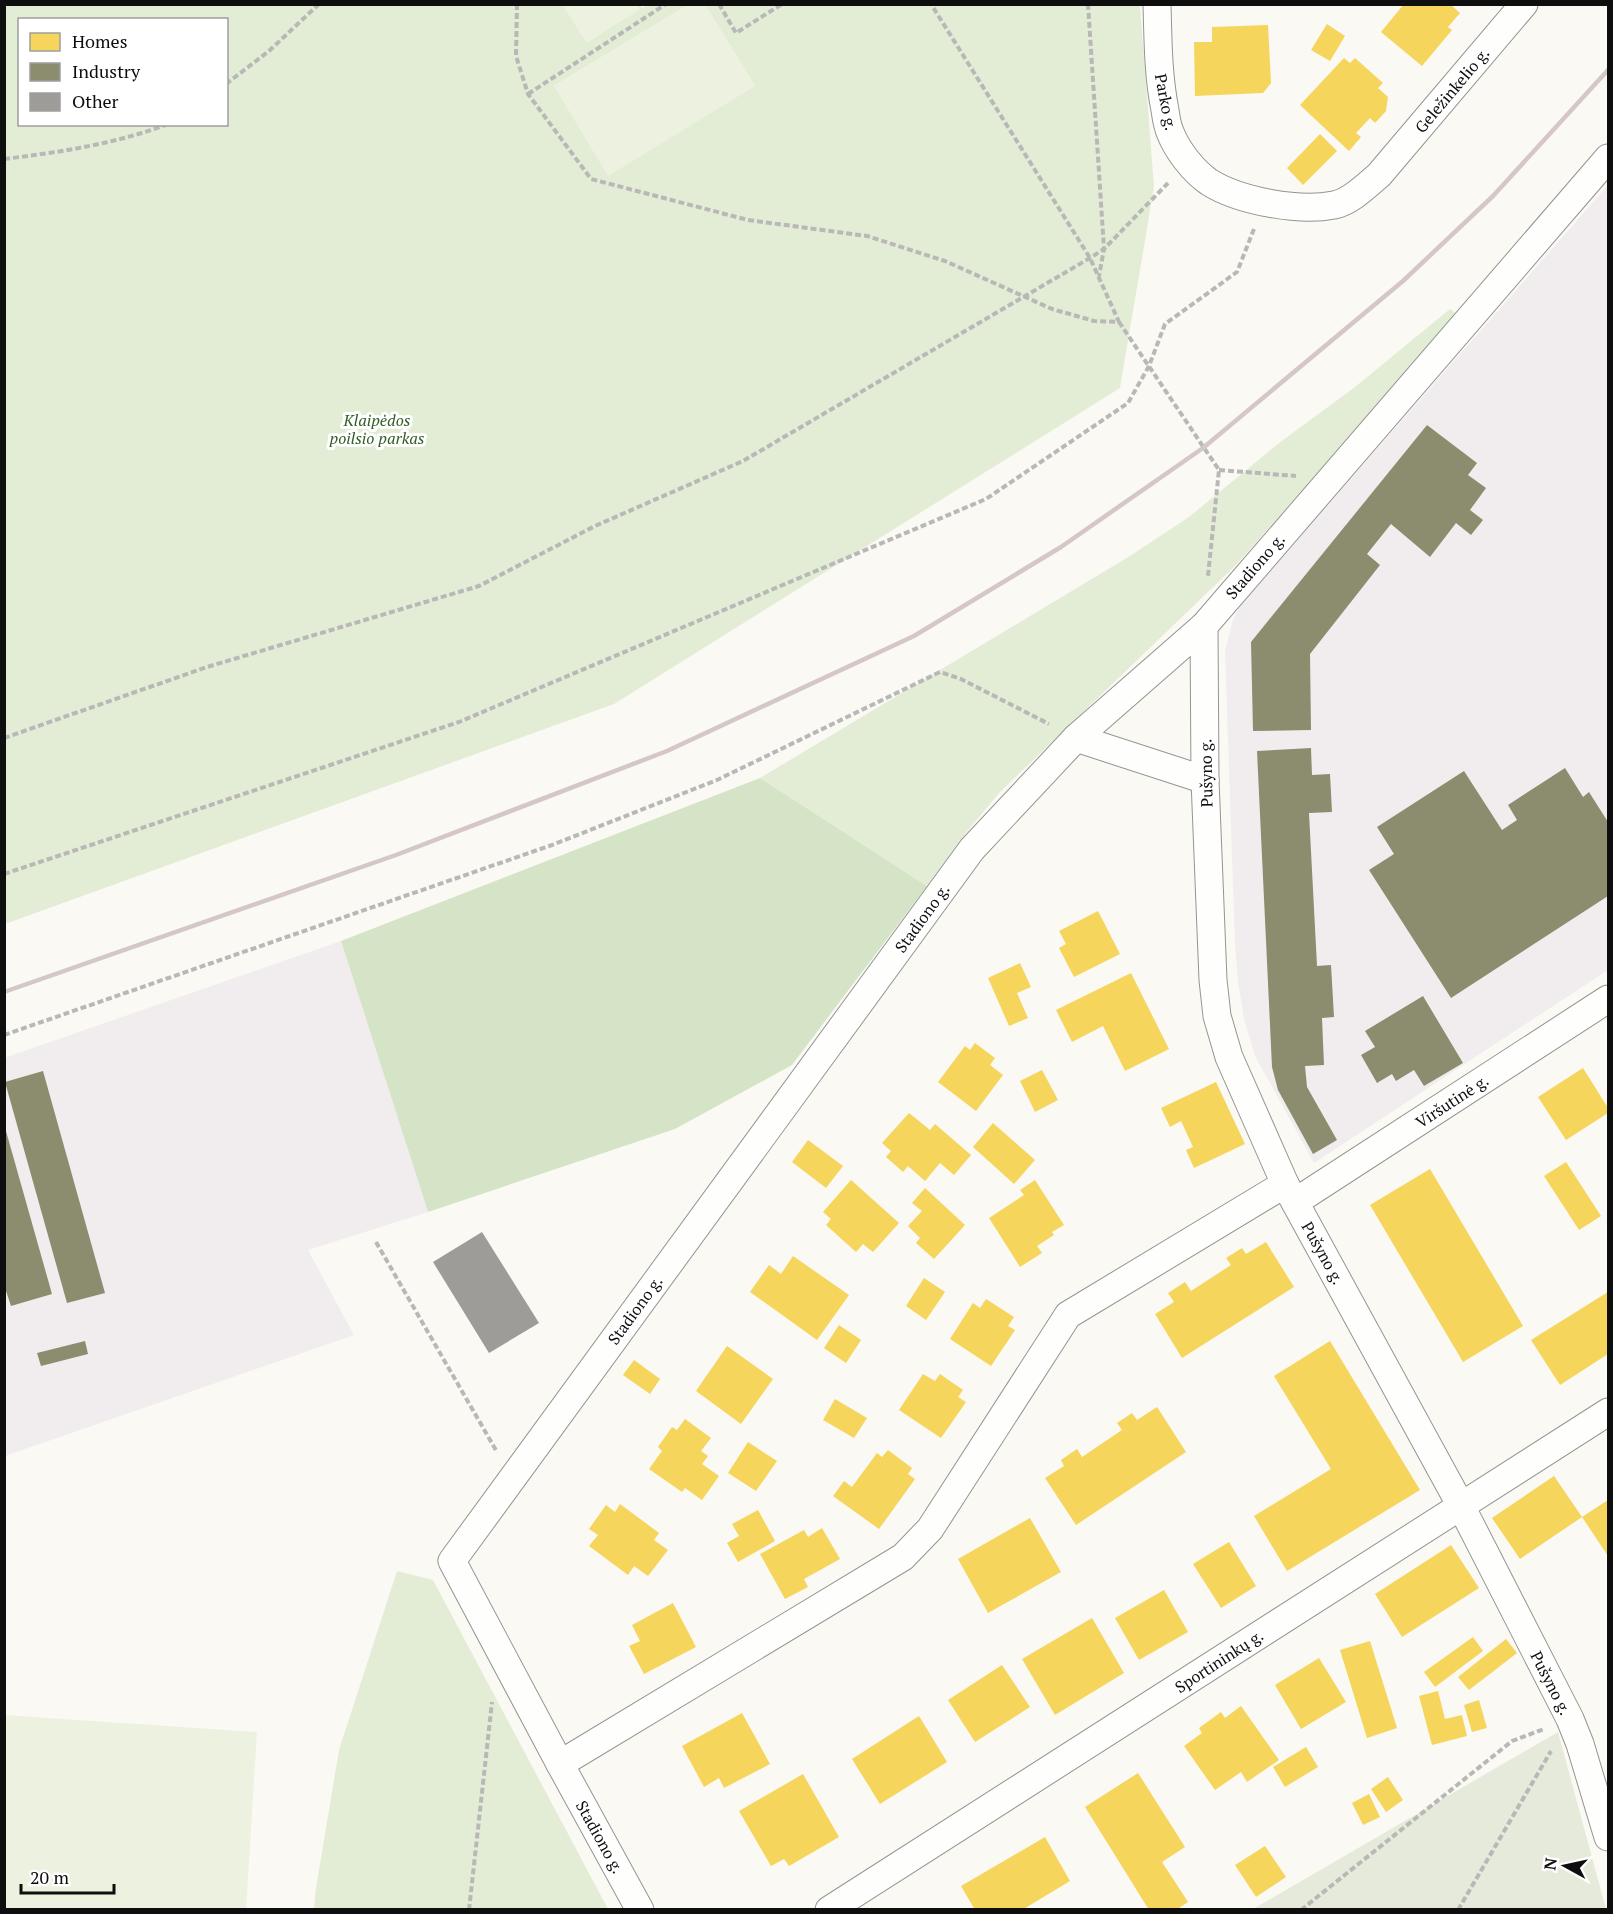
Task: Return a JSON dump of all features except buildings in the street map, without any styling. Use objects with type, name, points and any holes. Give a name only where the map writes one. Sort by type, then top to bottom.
[{"type":"street","name":"Parko g.","points":[[1157,4],[1161,88],[1169,131],[1188,161],[1209,182],[1264,203],[1303,208],[1335,205],[1355,194],[1379,175]]},
{"type":"street","name":"Geležinkelio g.","points":[[1379,175],[1524,4]]},
{"type":"street","name":"Stadiono g.","points":[[640,1910],[452,1561],[972,849],[1076,738],[1204,626],[1608,158]]},
{"type":"street","name":"Pušyno g.","points":[[1204,626],[1205,780],[1213,980],[1217,1016],[1229,1057],[1290,1193],[1461,1506],[1570,1719],[1580,1744],[1608,1837]]},
{"type":"street","points":[[1076,738],[1205,780]]},
{"type":"street","name":"Viršutinė g.","points":[[1290,1193],[1608,999]]},
{"type":"street","points":[[560,1764],[903,1557],[930,1529],[1068,1315],[1290,1193]]},
{"type":"street","name":"Sportininkų g.","points":[[829,1910],[1608,1412]]},
{"type":"path","points":[[228,82],[269,51],[319,4]]},
{"type":"path","points":[[517,4],[516,56],[528,94],[591,179],[748,220],[867,236],[945,261],[1052,309],[1094,321],[1119,322]]},
{"type":"path","points":[[528,94],[666,4]]},
{"type":"path","points":[[719,4],[736,33],[782,4]]},
{"type":"path","points":[[931,4],[1090,258],[1119,322],[1219,470],[1208,578]]},
{"type":"path","points":[[1088,4],[1104,249],[1099,278]]},
{"type":"path","points":[[4,159],[67,152],[135,137],[163,126]]},
{"type":"path","points":[[4,738],[207,667],[479,586],[595,526],[743,460],[1104,249],[1188,161]]},
{"type":"path","points":[[4,874],[459,722],[986,499],[1128,403],[1149,366],[1165,324],[1237,272],[1264,203]]},
{"type":"path","points":[[1219,470],[1330,479]]},
{"type":"path","points":[[4,1035],[552,845],[717,780],[940,672],[961,679],[1076,738]]},
{"type":"path","points":[[376,1242],[512,1479]]},
{"type":"path","points":[[469,1910],[493,1696]]},
{"type":"path","points":[[1301,1910],[1512,1741],[1570,1719]]},
{"type":"path","points":[[1458,1910],[1570,1719]]},
{"type":"shaded area","points":[[1608,185],[1608,970],[1314,1163],[1255,1056],[1244,1019],[1238,982],[1225,651],[1233,620],[1242,603]]},
{"type":"shaded area","points":[[341,941],[428,1212],[308,1250],[354,1335],[5,1456],[4,1058]]},
{"type":"green space","name":"Klaipėdos poilsio parkas","points":[[5,5],[563,5],[587,42],[639,9],[636,5],[642,8],[647,5],[688,5],[554,86],[755,86],[705,5],[1140,5],[1154,187],[1120,388],[614,704],[5,924]]},
{"type":"green space","points":[[563,5],[636,5],[639,10],[586,42]]},
{"type":"green space","points":[[688,5],[705,5],[755,86],[608,176],[554,86]]},
{"type":"green space","points":[[1450,309],[1458,315],[1235,566],[1000,792],[965,834],[927,886],[760,778],[1130,556],[1189,517]]},
{"type":"green space","points":[[760,778],[927,886],[792,1065],[675,1129],[428,1212],[341,941]]},
{"type":"green space","points":[[397,1571],[433,1580],[608,1909],[314,1909],[339,1750]]},
{"type":"green space","points":[[4,1715],[257,1732],[246,1909],[5,1909]]},
{"type":"green space","points":[[1558,1732],[1606,1909],[1253,1909]]},
{"type":"railway","points":[[4,992],[396,855],[667,751],[914,636],[1061,547],[1203,448],[1403,281],[1493,196],[1608,70]]}]
